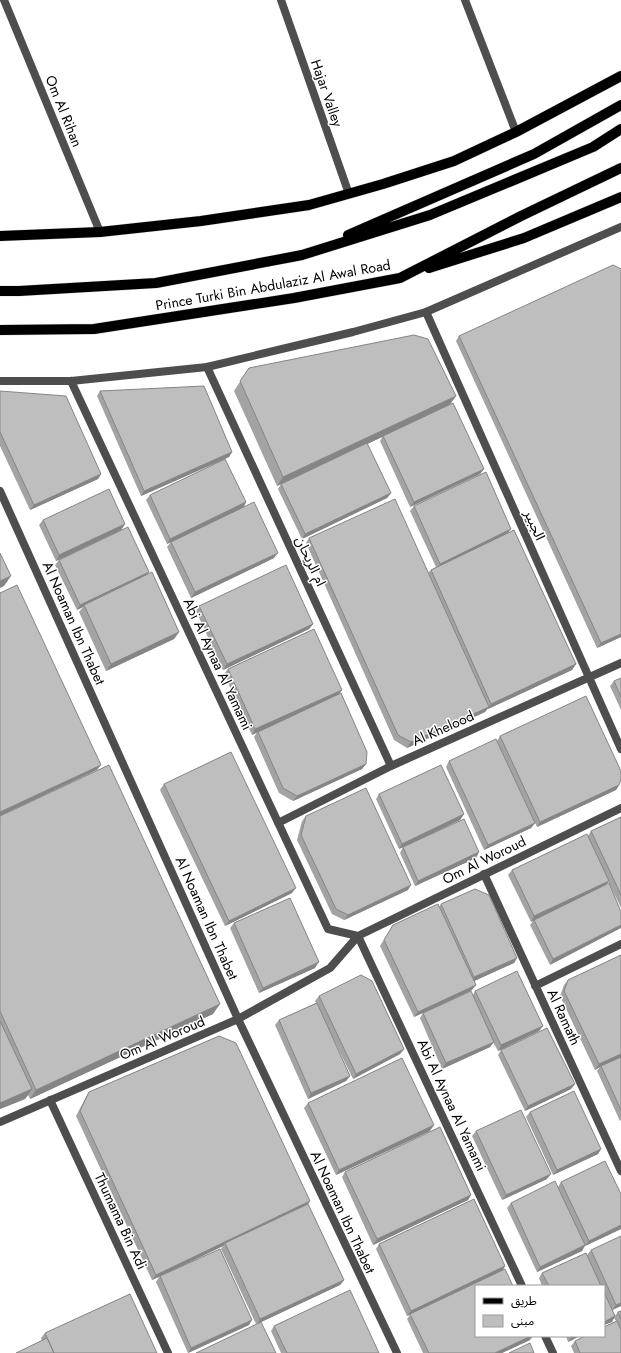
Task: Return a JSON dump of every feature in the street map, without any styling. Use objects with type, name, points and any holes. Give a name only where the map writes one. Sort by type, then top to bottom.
[{"type":"main road","points":[[0,236],[100,232],[201,221],[309,205],[454,161],[516,132],[621,76]]},
{"type":"main road","points":[[302,255],[534,154],[621,105]]},
{"type":"main road","name":"Prince Turki Bin Abdulaziz Al Awal Road","points":[[0,291],[156,283],[302,255],[430,215],[593,147],[621,130]]},
{"type":"main road","name":"Prince Turki Bin Abdulaziz Al Awal Road","points":[[0,330],[94,329],[294,298],[400,278],[521,216],[621,168]]},
{"type":"main road","points":[[400,278],[524,238],[621,197]]},
{"type":"street","name":"Om Al Rihan","points":[[4,0],[100,232]]},
{"type":"street","name":"Hajar Valley","points":[[281,0],[349,194]]},
{"type":"street","points":[[464,0],[516,132]]},
{"type":"street","points":[[0,381],[71,381],[207,367],[353,332],[426,312],[621,227]]},
{"type":"street","name":"الجبير","points":[[426,312],[621,749]]},
{"type":"street","name":"ام الريحان","points":[[207,367],[391,766]]},
{"type":"street","name":"Abi Al Aynaa Al Yamami","points":[[71,381],[328,929],[358,936],[522,1285]]},
{"type":"street","name":"Al Noaman Ibn Thabet","points":[[0,491],[238,1019],[397,1353]]},
{"type":"street","name":"Al Khelood","points":[[278,823],[391,766],[621,663]]},
{"type":"street","name":"Om Al Woroud","points":[[0,1122],[238,1019],[330,968],[358,936],[621,808]]},
{"type":"street","name":"Al Ramath","points":[[484,874],[621,1171]]},
{"type":"street","points":[[535,986],[621,944]]},
{"type":"street","name":"Thumama Bin Adi","points":[[50,1100],[168,1353]]},
{"type":"street","points":[[545,1337],[553,1353]]},
{"type":"building","points":[[613,265],[621,269],[621,634],[601,643],[459,336]]},
{"type":"building","points":[[414,335],[428,339],[456,396],[283,477],[240,381],[249,368]]},
{"type":"building","points":[[204,386],[232,452],[144,491],[100,391]]},
{"type":"building","points":[[0,391],[66,396],[101,474],[34,505],[0,432]]},
{"type":"building","points":[[453,403],[484,469],[414,502],[383,436]]},
{"type":"building","points":[[367,443],[391,493],[305,534],[281,484]]},
{"type":"building","points":[[225,459],[246,502],[170,539],[150,495]]},
{"type":"building","points":[[486,472],[511,529],[440,564],[414,506]]},
{"type":"building","points":[[109,489],[125,524],[59,555],[43,520]]},
{"type":"building","points":[[395,499],[489,707],[411,742],[398,735],[309,538]]},
{"type":"building","points":[[254,502],[278,553],[195,592],[171,542]]},
{"type":"building","points":[[128,527],[149,572],[80,605],[59,560]]},
{"type":"building","points":[[514,530],[576,664],[491,704],[431,570]]},
{"type":"building","points":[[0,553],[11,576],[0,581]]},
{"type":"building","points":[[286,565],[313,624],[227,664],[199,606]]},
{"type":"building","points":[[152,572],[179,632],[111,664],[84,605]]},
{"type":"building","points":[[17,585],[101,765],[0,812],[0,593]]},
{"type":"building","points":[[314,629],[342,690],[255,729],[228,669]]},
{"type":"building","points":[[621,678],[621,697],[614,681]]},
{"type":"building","points":[[341,693],[367,752],[366,764],[297,796],[283,788],[258,732]]},
{"type":"building","points":[[586,696],[621,771],[619,785],[540,822],[500,736]]},
{"type":"building","points":[[496,739],[535,823],[488,845],[449,761]]},
{"type":"building","points":[[231,752],[296,888],[229,921],[164,784]]},
{"type":"building","points":[[109,765],[220,1004],[36,1090],[0,1011],[0,816]]},
{"type":"building","points":[[441,765],[464,814],[402,844],[379,794]]},
{"type":"building","points":[[366,788],[411,885],[348,915],[336,909],[301,835],[306,816]]},
{"type":"building","points":[[621,817],[621,895],[591,831]]},
{"type":"building","points":[[464,819],[479,852],[418,881],[403,847]]},
{"type":"building","points":[[587,834],[609,881],[534,916],[512,870]]},
{"type":"building","points":[[609,883],[621,912],[621,925],[553,959],[534,920]]},
{"type":"building","points":[[475,889],[489,895],[517,958],[474,977],[441,904]]},
{"type":"building","points":[[290,898],[319,962],[263,988],[234,923]]},
{"type":"building","points":[[438,904],[476,985],[418,1012],[384,940],[393,925]]},
{"type":"building","points":[[621,955],[621,1054],[599,1064],[564,991],[568,980]]},
{"type":"building","points":[[517,971],[543,1026],[501,1045],[475,991]]},
{"type":"building","points":[[361,975],[372,981],[404,1049],[356,1074],[319,996]]},
{"type":"building","points":[[471,991],[494,1042],[446,1063],[423,1013]]},
{"type":"building","points":[[317,1003],[350,1076],[311,1093],[279,1020]]},
{"type":"building","points":[[0,1021],[32,1089],[0,1103]]},
{"type":"building","points":[[547,1028],[575,1084],[528,1106],[501,1050]]},
{"type":"building","points":[[219,1036],[236,1043],[310,1201],[156,1275],[80,1111],[89,1092]]},
{"type":"building","points":[[621,1057],[621,1110],[601,1066]]},
{"type":"building","points":[[402,1058],[434,1125],[339,1170],[308,1103]]},
{"type":"building","points":[[574,1091],[601,1149],[557,1170],[530,1112]]},
{"type":"building","points":[[521,1110],[551,1174],[506,1195],[476,1131]]},
{"type":"building","points":[[440,1127],[471,1195],[377,1239],[345,1172]]},
{"type":"building","points":[[605,1161],[621,1194],[621,1225],[589,1241],[561,1182]]},
{"type":"building","points":[[555,1181],[585,1245],[540,1267],[511,1203]]},
{"type":"building","points":[[474,1199],[505,1266],[411,1311],[379,1244]]},
{"type":"building","points":[[308,1204],[344,1280],[260,1319],[225,1243]]},
{"type":"building","points":[[621,1236],[621,1303],[616,1305],[591,1250]]},
{"type":"building","points":[[220,1249],[252,1320],[191,1348],[160,1276]]},
{"type":"building","points":[[586,1253],[601,1285],[548,1285],[542,1273]]},
{"type":"building","points":[[505,1269],[513,1285],[475,1285],[475,1337],[529,1337],[495,1353],[429,1353],[410,1314]]},
{"type":"building","points":[[350,1290],[379,1353],[287,1353],[274,1326]]},
{"type":"building","points":[[130,1294],[157,1353],[54,1353],[45,1333]]},
{"type":"building","points":[[605,1294],[615,1316],[605,1321]]},
{"type":"building","points":[[621,1311],[621,1319],[618,1312]]},
{"type":"building","points":[[617,1321],[621,1330],[621,1353],[580,1353],[575,1341],[583,1337],[605,1337],[605,1327]]},
{"type":"building","points":[[261,1322],[276,1353],[196,1353]]},
{"type":"building","points":[[47,1338],[54,1353],[16,1353]]},
{"type":"building","points":[[530,1343],[534,1353],[509,1353]]}]
